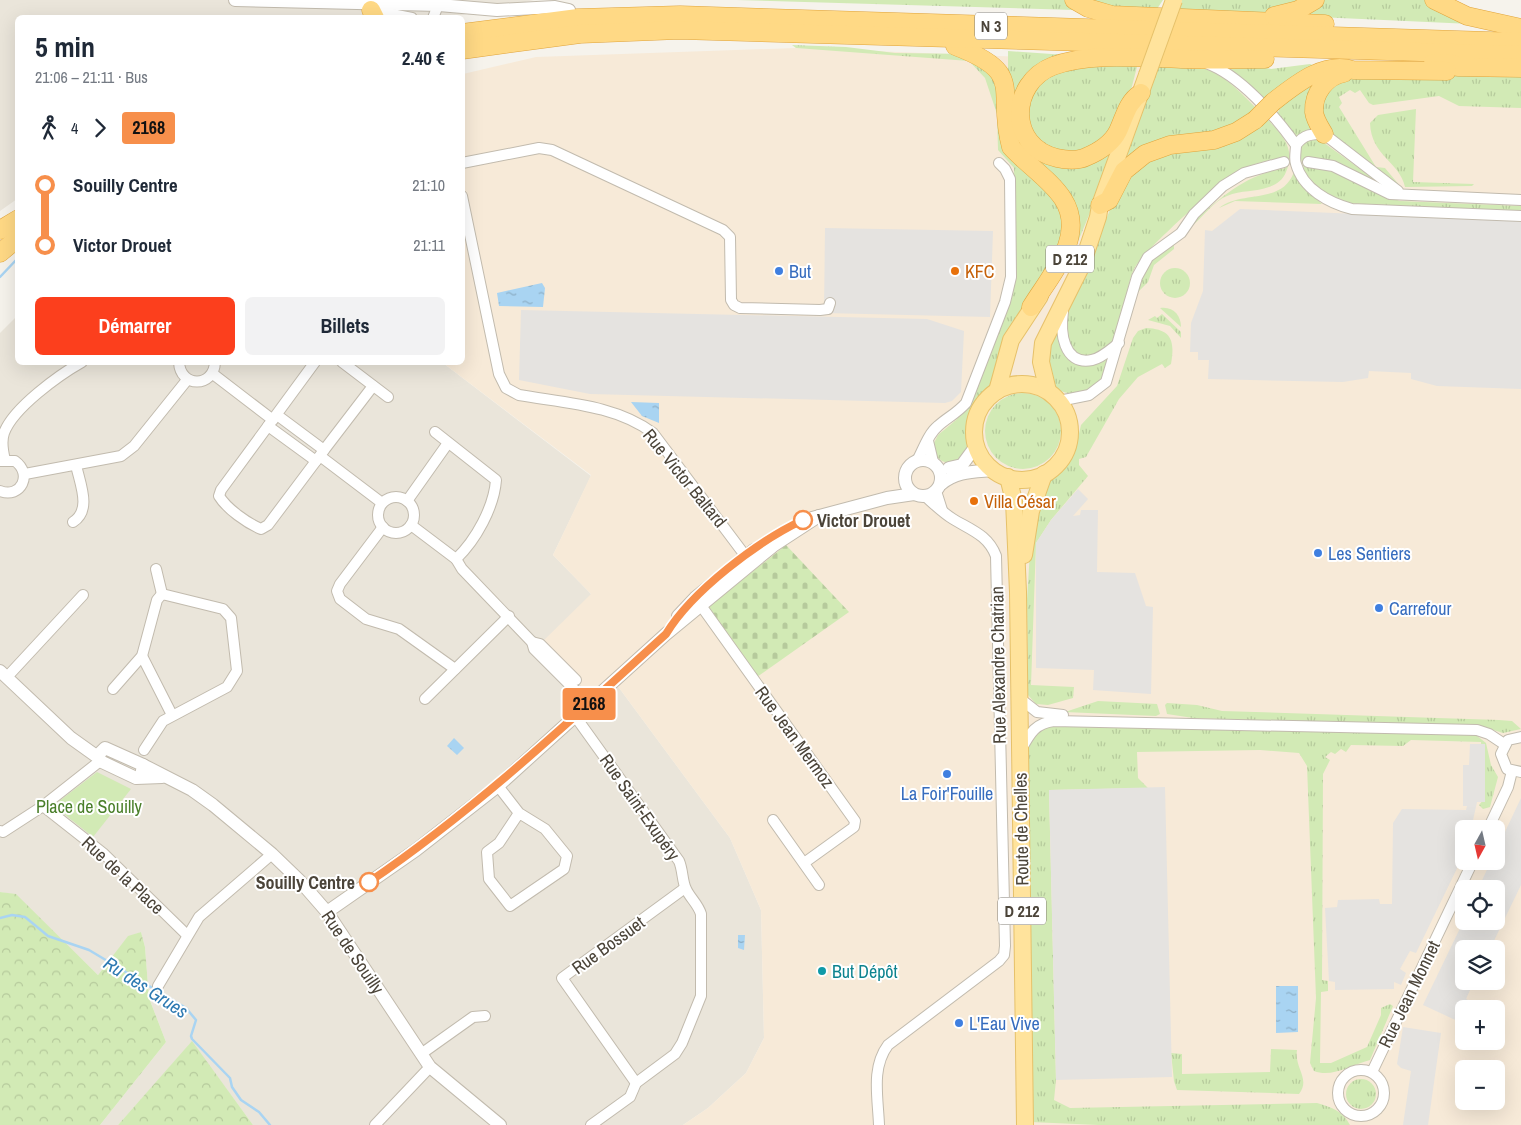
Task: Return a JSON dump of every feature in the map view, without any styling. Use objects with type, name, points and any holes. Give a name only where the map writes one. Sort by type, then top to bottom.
[{"type":"highway","points":[[1074,0],[1088,8],[1112,15],[1249,19],[1289,14],[1315,0]]},
{"type":"highway","points":[[1434,0],[1467,16],[1521,29]]},
{"type":"highway","points":[[465,24],[569,10],[653,6],[1107,18],[1112,15]]},
{"type":"highway","name":"N 3","points":[[465,33],[578,18],[680,15],[1521,42]]},
{"type":"highway","points":[[1249,19],[1261,22],[1521,29]]},
{"type":"highway","name":"N 3","points":[[465,50],[530,40],[632,30],[1521,55]]},
{"type":"highway","points":[[787,33],[805,40],[1116,54],[1124,57]]},
{"type":"highway","points":[[955,46],[974,53],[994,65],[1003,79],[1007,95],[1011,147],[1063,198],[1071,216],[1071,231],[1067,247],[1031,307]]},
{"type":"highway","points":[[1141,93],[1132,99],[1117,133],[1104,148],[1084,158],[1065,160],[1044,155],[1030,144],[1022,129],[1020,113],[1025,90],[1033,78],[1051,66],[1076,60],[1124,57],[1198,58],[1452,64],[1458,67],[1521,68]]},
{"type":"highway","points":[[1100,205],[1109,200],[1124,171],[1145,154],[1170,145],[1214,140],[1236,132],[1255,120],[1273,102],[1298,83],[1319,72],[1345,67],[1353,70],[1452,71],[1458,67]]},
{"type":"highway","points":[[1324,134],[1314,110],[1318,95],[1329,79],[1353,70]]},
{"type":"highway","points":[[0,230],[15,221]]},
{"type":"highway","points":[[0,242],[15,232]]},
{"type":"highway","points":[[0,253],[15,240]]},
{"type":"main road","name":"D 212","points":[[997,391],[1011,340],[1031,307],[1068,261],[1100,205],[1174,0]]},
{"type":"main road","name":"D 212","points":[[1053,396],[1041,353],[1049,329],[1082,265],[1098,217],[1100,205]]},
{"type":"main road","points":[[1026,384],[1053,396],[1069,423],[1069,440],[1063,456],[1044,474],[1026,479],[1001,473],[986,463],[976,446],[974,427],[977,415],[983,404],[997,391],[1011,385],[1026,384]]},
{"type":"main road","name":"Route de Chelles","points":[[1001,473],[1014,502],[1018,592],[1025,1125]]},
{"type":"main road","name":"Route de Chelles","points":[[1018,592],[1031,511],[1044,474]]},
{"type":"street","points":[[235,0],[346,2],[369,11],[394,15]]},
{"type":"street","points":[[369,11],[440,3],[497,10],[555,7],[569,10]]},
{"type":"street","points":[[435,15],[440,3]]},
{"type":"street","points":[[1184,59],[1215,67],[1236,80],[1273,117],[1296,145]]},
{"type":"street","points":[[1405,196],[1380,180],[1324,134],[1302,137],[1296,145],[1295,164],[1303,178],[1316,193],[1336,205],[1352,209],[1521,216]]},
{"type":"street","points":[[465,162],[539,148],[552,150],[723,230],[730,238],[731,300],[734,305],[740,308],[820,310],[828,308],[830,303]]},
{"type":"street","points":[[1053,396],[1078,399],[1102,386],[1109,374],[1119,343],[1137,277],[1148,257],[1181,233],[1194,214],[1223,186],[1244,173],[1284,162]]},
{"type":"street","points":[[1308,162],[1333,166],[1390,194],[1521,200]]},
{"type":"street","points":[[887,498],[905,481],[907,469],[917,461],[938,426],[955,415],[966,403],[1005,302],[1011,277],[1010,179],[1006,169],[999,163]]},
{"type":"street","name":"Rue Victor Baltard","points":[[465,210],[499,374],[506,388],[519,395],[613,412],[638,421],[653,433],[748,559]]},
{"type":"street","points":[[1066,299],[1062,334],[1063,341],[1073,355],[1079,359],[1092,360],[1119,343]]},
{"type":"street","points":[[0,491],[8,493],[19,490],[24,480],[20,464],[2,461],[3,434],[16,414],[62,375],[77,365]]},
{"type":"street","points":[[179,365],[179,370],[187,380],[198,383],[204,382],[213,374],[214,365]]},
{"type":"street","points":[[313,365],[221,490],[219,496],[222,502],[254,526],[261,529],[268,525],[373,386]]},
{"type":"street","points":[[346,365],[388,397]]},
{"type":"street","points":[[213,374],[382,504]]},
{"type":"street","points":[[24,474],[121,456],[134,446],[187,380]]},
{"type":"street","points":[[435,432],[496,480],[495,494],[470,545],[456,559]]},
{"type":"street","points":[[928,441],[936,465],[941,473],[929,492]]},
{"type":"street","points":[[407,501],[448,443]]},
{"type":"street","points":[[917,461],[925,460],[936,465],[952,468],[962,466],[976,446]]},
{"type":"street","points":[[73,522],[80,518],[84,509],[76,465]]},
{"type":"street","points":[[327,912],[416,850],[498,786],[666,634],[698,602],[748,559],[819,516],[887,498],[929,492],[952,476],[965,472],[1001,473]]},
{"type":"street","points":[[905,481],[929,492]]},
{"type":"street","name":"Rue Alexandre Chatrian","points":[[879,1125],[877,1073],[880,1057],[888,1045],[999,961],[1004,954],[1005,946],[996,556],[992,546],[982,535],[951,518],[942,510],[929,492]]},
{"type":"street","points":[[397,497],[407,501],[413,509],[411,525],[398,532],[383,527],[378,518],[382,504],[397,497]]},
{"type":"street","points":[[411,525],[456,559],[462,570],[509,616],[532,642],[540,644],[591,701]]},
{"type":"street","points":[[383,527],[337,591],[340,599],[366,619],[399,629],[455,669]]},
{"type":"street","points":[[156,568],[162,594]]},
{"type":"street","points":[[113,689],[142,656],[157,600],[162,594]]},
{"type":"street","points":[[141,761],[163,721],[172,714],[227,687],[237,671],[231,618],[223,609],[162,594]]},
{"type":"street","points":[[4,674],[83,595]]},
{"type":"street","name":"Rue Jean Mermoz","points":[[698,602],[856,821],[854,827],[804,862]]},
{"type":"street","points":[[425,699],[509,616]]},
{"type":"street","points":[[142,656],[172,714]]},
{"type":"street","name":"Rue de Souilly","points":[[4,674],[81,744],[101,756],[141,761],[164,777],[192,790],[272,854],[327,912],[430,1067],[500,1125]]},
{"type":"street","points":[[1018,696],[1038,712],[1053,714],[1223,723]]},
{"type":"street","name":"Rue Saint-Exupéry","points":[[575,716],[679,861],[684,872],[685,888],[698,906],[701,914],[701,996],[698,1007],[675,1054],[636,1083],[630,1097],[591,1125]]},
{"type":"street","points":[[1019,753],[1031,731],[1044,722],[1223,723],[1477,730],[1489,734],[1504,744]]},
{"type":"street","points":[[1492,820],[1516,772],[1501,760],[1504,744],[1513,738],[1521,737]]},
{"type":"street","points":[[0,831],[3,832],[43,806],[101,756]]},
{"type":"street","points":[[498,786],[519,813],[545,829],[567,856],[564,869],[510,906],[490,879],[487,852],[499,843],[519,813]]},
{"type":"street","name":"Rue de la Place","points":[[43,806],[104,854],[187,935]]},
{"type":"street","points":[[773,820],[819,885]]},
{"type":"street","points":[[158,986],[199,917],[272,854]]},
{"type":"street","name":"Rue Jean Monnet","points":[[1372,1072],[1469,870]]},
{"type":"street","name":"Rue Bossuet","points":[[636,1083],[562,978],[685,888]]},
{"type":"street","points":[[421,1054],[473,1017],[485,1016]]},
{"type":"street","points":[[375,1125],[430,1067]]},
{"type":"street","points":[[1357,1070],[1372,1072],[1382,1082],[1384,1096],[1379,1108],[1362,1120],[1344,1109],[1339,1099],[1338,1088],[1344,1077],[1350,1072],[1357,1070]]},
{"type":"shaded area","points":[[0,0],[534,0],[462,15],[15,15],[15,200],[0,211]]},
{"type":"shaded area","points":[[796,48],[1231,65],[1344,76],[1521,77],[1521,1125],[683,1125],[708,1108],[746,1073],[764,1038],[761,910],[730,838],[614,681],[594,699],[540,644],[591,594],[553,555],[591,475],[446,365],[465,365],[465,74],[536,57]]},
{"type":"shaded area","points":[[1240,209],[1521,221],[1521,389],[1437,386],[1411,379],[1411,373],[1369,371],[1368,378],[1343,382],[1208,379],[1209,360],[1198,360],[1198,352],[1190,352],[1191,323],[1203,291],[1205,230],[1212,231]]},
{"type":"shaded area","points":[[825,228],[993,231],[990,317],[824,313]]},
{"type":"shaded area","points":[[521,310],[927,319],[964,331],[961,392],[952,401],[945,403],[590,394],[519,380]]},
{"type":"shaded area","points":[[15,318],[15,365],[446,365],[591,476],[553,555],[591,594],[614,681],[730,838],[761,910],[764,1038],[746,1073],[708,1108],[683,1125],[253,1125],[192,1042],[118,1125],[100,1125],[166,1042],[149,998],[145,947],[141,932],[128,937],[98,975],[16,895],[0,892],[0,333]]},
{"type":"shaded area","points":[[1078,489],[1088,499],[1073,516],[1080,515],[1081,510],[1098,510],[1097,572],[1135,573],[1146,606],[1153,607],[1151,694],[1093,690],[1094,670],[1036,668],[1036,543],[1051,520]]},
{"type":"shaded area","points":[[1470,744],[1485,744],[1485,802],[1477,802],[1473,820],[1455,820],[1456,870],[1416,953],[1410,951],[1400,969],[1406,973],[1401,985],[1394,982],[1394,989],[1335,990],[1335,982],[1329,981],[1325,908],[1337,907],[1338,900],[1379,899],[1380,904],[1392,904],[1393,823],[1402,809],[1466,810],[1467,806],[1463,806],[1463,765],[1469,765]]},
{"type":"shaded area","points":[[1165,787],[1172,1077],[1056,1080],[1049,790]]},
{"type":"shaded area","points":[[1521,798],[1521,885],[1505,918],[1505,880],[1482,880],[1487,870],[1505,870],[1505,832]]},
{"type":"shaded area","points":[[1459,930],[1499,930],[1494,940],[1455,940],[1455,990],[1470,990],[1466,999],[1468,1000],[1455,1000],[1455,1020],[1423,1005]]},
{"type":"shaded area","points":[[1403,1027],[1441,1033],[1428,1125],[1403,1125],[1411,1071],[1401,1068],[1397,1064]]},
{"type":"green space","points":[[736,0],[1064,0],[1076,8],[1074,10]]},
{"type":"green space","points":[[1081,0],[1163,0],[1157,9],[1114,9]]},
{"type":"green space","points":[[1182,0],[1306,0],[1272,13],[1179,10]]},
{"type":"green space","points":[[1321,0],[1428,0],[1471,24],[1296,16]]},
{"type":"green space","points":[[792,45],[846,47],[895,53],[969,54],[995,74],[1005,144],[1061,206],[1067,236],[994,379],[970,410],[966,427],[967,450],[961,459],[950,464],[937,457],[934,443],[938,435],[956,420],[971,402],[1011,299],[1016,269],[1014,168],[998,150],[997,114],[985,78],[969,61],[796,48]]},
{"type":"green space","points":[[1008,51],[1066,55],[1018,102],[1040,158],[1112,145],[1113,157],[1077,244],[1075,244],[1077,230],[1020,151],[1008,75]]},
{"type":"green space","points":[[1158,62],[1191,65],[1214,73],[1235,87],[1258,110],[1237,126],[1121,168]]},
{"type":"green space","points":[[1138,63],[1131,90],[1119,121],[1083,155],[1039,147],[1025,109],[1029,92],[1059,68]]},
{"type":"green space","points":[[1310,64],[1315,66],[1264,104],[1227,68],[1253,65],[1271,69]]},
{"type":"green space","points":[[1476,73],[1521,75],[1521,108],[1459,106],[1439,96],[1373,105],[1369,103],[1360,90],[1355,93],[1350,90],[1339,97],[1342,103],[1339,107],[1376,167],[1385,168],[1400,186],[1390,182],[1326,131],[1320,101],[1338,78]]},
{"type":"green space","points":[[1320,79],[1312,130],[1304,132],[1295,140],[1276,117],[1279,110],[1277,108],[1290,92]]},
{"type":"green space","points":[[1416,109],[1413,182],[1474,184],[1472,186],[1405,187],[1398,171],[1375,143],[1370,123],[1378,115]]},
{"type":"green space","points":[[1264,116],[1276,128],[1285,141],[1289,155],[1289,163],[1283,177],[1269,187],[1227,196],[1218,202],[1223,197],[1234,189],[1258,176],[1286,168],[1285,158],[1263,162],[1241,170],[1217,187],[1167,232],[1134,269],[1117,332],[1107,348],[1090,358],[1076,352],[1068,342],[1066,335],[1068,313],[1118,190],[1136,165]]},
{"type":"green space","points":[[1316,137],[1378,182],[1337,163],[1305,158],[1305,166],[1334,172],[1377,193],[1400,201],[1521,206],[1521,211],[1342,203],[1315,186],[1305,172],[1298,150],[1300,142]]},
{"type":"green space","points":[[1294,172],[1302,186],[1322,204],[1235,201],[1219,208],[1239,199],[1261,196],[1280,189],[1288,182]]},
{"type":"green space","points":[[1212,206],[1192,226],[1190,225]]},
{"type":"green space","points":[[1174,241],[1174,249],[1154,265],[1148,282],[1139,291],[1145,269],[1162,250]]},
{"type":"green space","points":[[1175,268],[1186,272],[1190,283],[1186,294],[1175,298],[1164,294],[1160,283],[1164,272]]},
{"type":"green space","points":[[1160,308],[1169,308],[1175,312],[1180,319],[1181,327]]},
{"type":"green space","points":[[1162,314],[1181,332],[1181,338],[1170,326],[1148,320],[1155,316],[1157,318]]},
{"type":"green space","points":[[1146,328],[1161,331],[1170,338],[1172,343],[1171,364],[1165,368],[1162,364],[1138,377],[1119,399],[1086,457],[1079,459],[1079,465],[1088,476],[1051,520],[1036,543],[1031,685],[1074,687],[1073,698],[1048,705],[1036,704],[1028,695],[1027,600],[1030,551],[1035,518],[1049,482],[1066,467],[1074,455],[1081,425],[1117,386],[1133,338],[1138,331]]},
{"type":"green space","points":[[1057,331],[1063,351],[1069,357],[1109,359],[1104,376],[1094,386],[1080,393],[1072,394],[1058,389],[1052,384],[1047,368],[1047,341]]},
{"type":"green space","points":[[1016,393],[1030,393],[1044,399],[1055,410],[1061,424],[1058,446],[1050,458],[1030,469],[1016,469],[1002,463],[991,452],[985,438],[985,424],[991,410],[1002,399]]},
{"type":"green space","points":[[786,545],[849,612],[757,677],[707,608]]},
{"type":"green space","points":[[1098,701],[1157,704],[1160,714],[1156,716],[1065,712]]},
{"type":"green space","points":[[1167,703],[1197,705],[1222,711],[1499,720],[1512,721],[1521,729],[1503,733],[1487,728],[1193,718],[1167,714],[1165,705]]},
{"type":"green space","points":[[1048,723],[1476,735],[1486,743],[1491,765],[1498,777],[1490,807],[1483,809],[1479,805],[1484,799],[1481,742],[1411,740],[1403,746],[1351,745],[1346,752],[1341,749],[1335,754],[1331,752],[1325,757],[1330,760],[1323,774],[1322,980],[1328,981],[1328,991],[1321,992],[1320,1063],[1331,1063],[1367,1047],[1381,1015],[1381,1008],[1390,1004],[1393,1006],[1370,1060],[1328,1073],[1314,1071],[1310,1063],[1316,998],[1307,766],[1299,753],[1260,750],[1137,752],[1138,778],[1148,788],[1049,790],[1056,1080],[1054,1100],[1070,1108],[1317,1103],[1340,1113],[1350,1125],[1099,1125],[1030,1122],[1028,747],[1030,738]]},
{"type":"green space","name":"Place de Souilly","points":[[97,772],[131,789],[93,837],[59,810],[58,802]]},
{"type":"green space","points":[[0,892],[16,894],[98,975],[128,936],[141,932],[145,947],[149,998],[166,1042],[100,1125],[0,1125]]},
{"type":"green space","points":[[192,1041],[253,1125],[118,1125]]},
{"type":"green space","points":[[1271,1049],[1297,1050],[1298,1062],[1303,1078],[1302,1089],[1299,1094],[1177,1090],[1174,1081],[1171,1053],[1182,1054],[1182,1074],[1270,1072]]},
{"type":"green space","points":[[1361,1079],[1372,1083],[1376,1094],[1372,1105],[1361,1109],[1350,1105],[1346,1094],[1350,1083]]},
{"type":"water","points":[[542,283],[545,288],[543,307],[499,306],[497,293]]},
{"type":"water","points":[[631,402],[659,403],[659,423],[642,416]]},
{"type":"water","points":[[454,738],[464,748],[457,755],[447,746]]},
{"type":"water","points":[[738,935],[745,935],[744,950],[738,948]]},
{"type":"water","points":[[1276,986],[1298,986],[1298,1032],[1276,1033]]},
{"type":"waterway","points":[[0,277],[15,261]]},
{"type":"waterway","name":"Ru des Grues","points":[[0,918],[12,915],[25,917],[48,936],[89,950],[186,1008],[196,1020],[191,1036],[192,1039],[230,1078],[232,1087],[241,1100],[259,1112],[270,1125]]},
{"type":"bus line","name":"2168","points":[[369,882],[416,850],[498,786],[666,634],[674,620],[718,578],[768,539],[785,528],[803,520]]},
{"type":"place","name":"But","points":[[779,271]]},
{"type":"place","name":"KFC","points":[[955,271]]},
{"type":"place","name":"Villa César","points":[[974,501]]},
{"type":"place","name":"Victor Drouet","points":[[803,520]]},
{"type":"place","name":"Les Sentiers","points":[[1318,553]]},
{"type":"place","name":"Carrefour","points":[[1379,608]]},
{"type":"place","name":"La Foir'Fouille","points":[[947,774]]},
{"type":"place","name":"Souilly Centre","points":[[369,882]]},
{"type":"place","name":"But Dépôt","points":[[822,971]]},
{"type":"place","name":"L'Eau Vive","points":[[959,1023]]}]
